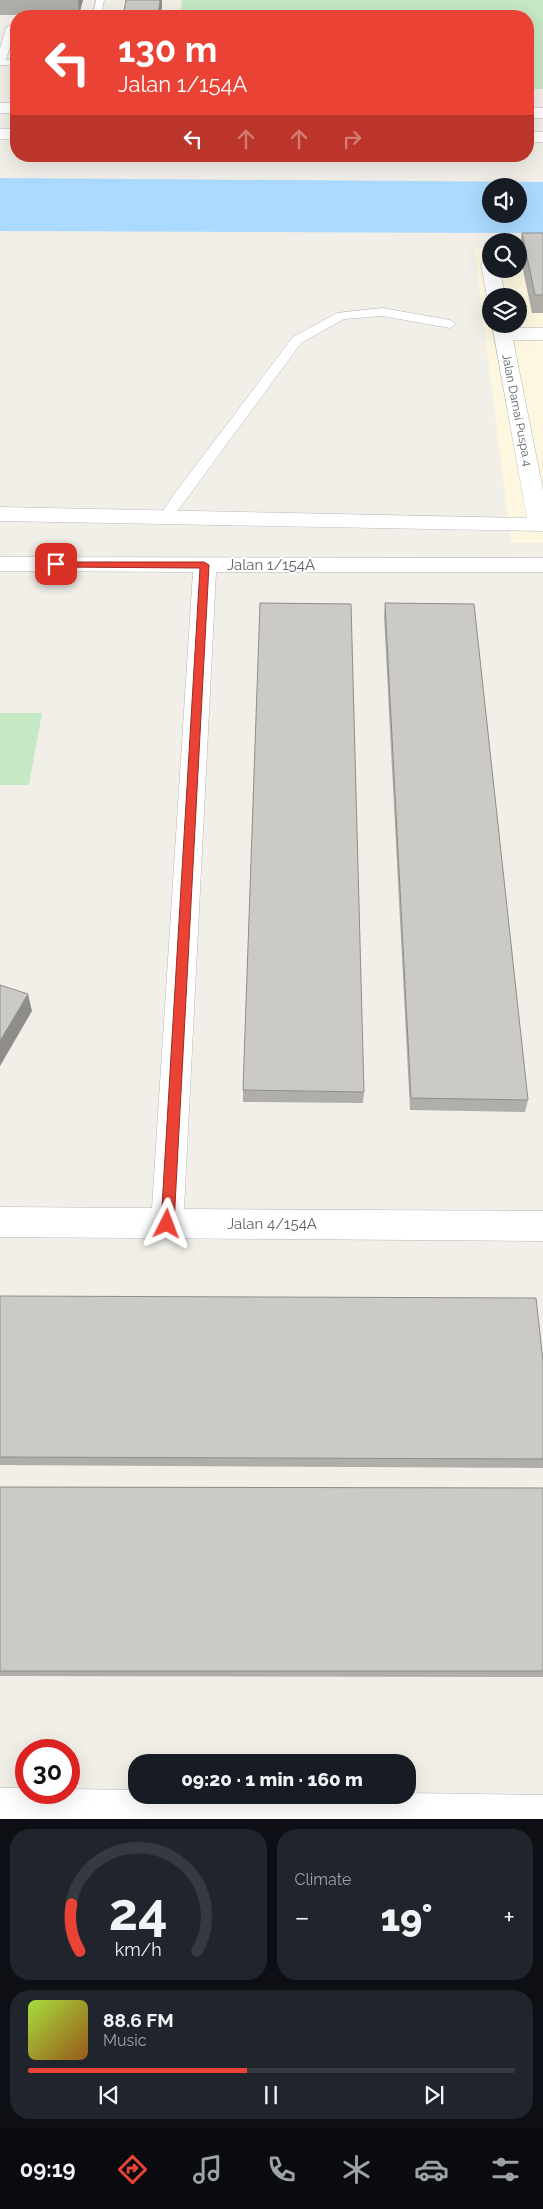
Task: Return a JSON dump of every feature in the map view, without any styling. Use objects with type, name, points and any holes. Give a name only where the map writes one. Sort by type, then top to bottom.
[{"type":"street","points":[[527,332],[543,334]]},
{"type":"street","name":"Jalan Damai Puspa 4","points":[[503,333],[541,525]]},
{"type":"street","points":[[0,514],[541,525]]},
{"type":"street","name":"Jalan 1/154A","points":[[0,564],[543,566]]},
{"type":"street","points":[[167,1224],[204,565]]},
{"type":"street","name":"Jalan 4/154A","points":[[0,1222],[543,1226]]},
{"type":"street","points":[[0,1808],[105,1814],[543,1816]]},
{"type":"lane","points":[[10,36],[0,62],[10,63]]},
{"type":"lane","points":[[166,517],[297,340],[341,316],[382,312],[450,324]]},
{"type":"shaded area","points":[[474,247],[482,247],[482,278],[527,278],[527,248],[543,248],[543,543],[511,543],[485,333],[527,333],[527,288],[482,288],[482,311]]},
{"type":"green space","points":[[182,0],[543,0],[543,89],[534,89],[534,10],[181,10]]},
{"type":"green space","points":[[0,713],[42,713],[29,785],[0,785]]},
{"type":"water","points":[[0,178],[482,182],[482,223],[527,223],[527,182],[543,182],[543,233],[0,231]]},
{"type":"building","points":[[126,0],[160,0],[159,10],[124,10]]},
{"type":"building","points":[[527,233],[543,233],[543,295],[535,295],[527,257]]},
{"type":"building","points":[[260,603],[351,604],[364,1092],[243,1090]]},
{"type":"building","points":[[385,603],[474,604],[528,1100],[411,1098]]},
{"type":"building","points":[[0,985],[28,994],[0,1041]]},
{"type":"building","points":[[0,1296],[536,1298],[543,1361],[543,1459],[0,1457]]},
{"type":"building","points":[[0,1487],[543,1488],[543,1671],[0,1671]]},
{"type":"route","points":[[56,564],[204,565],[167,1224]]}]
